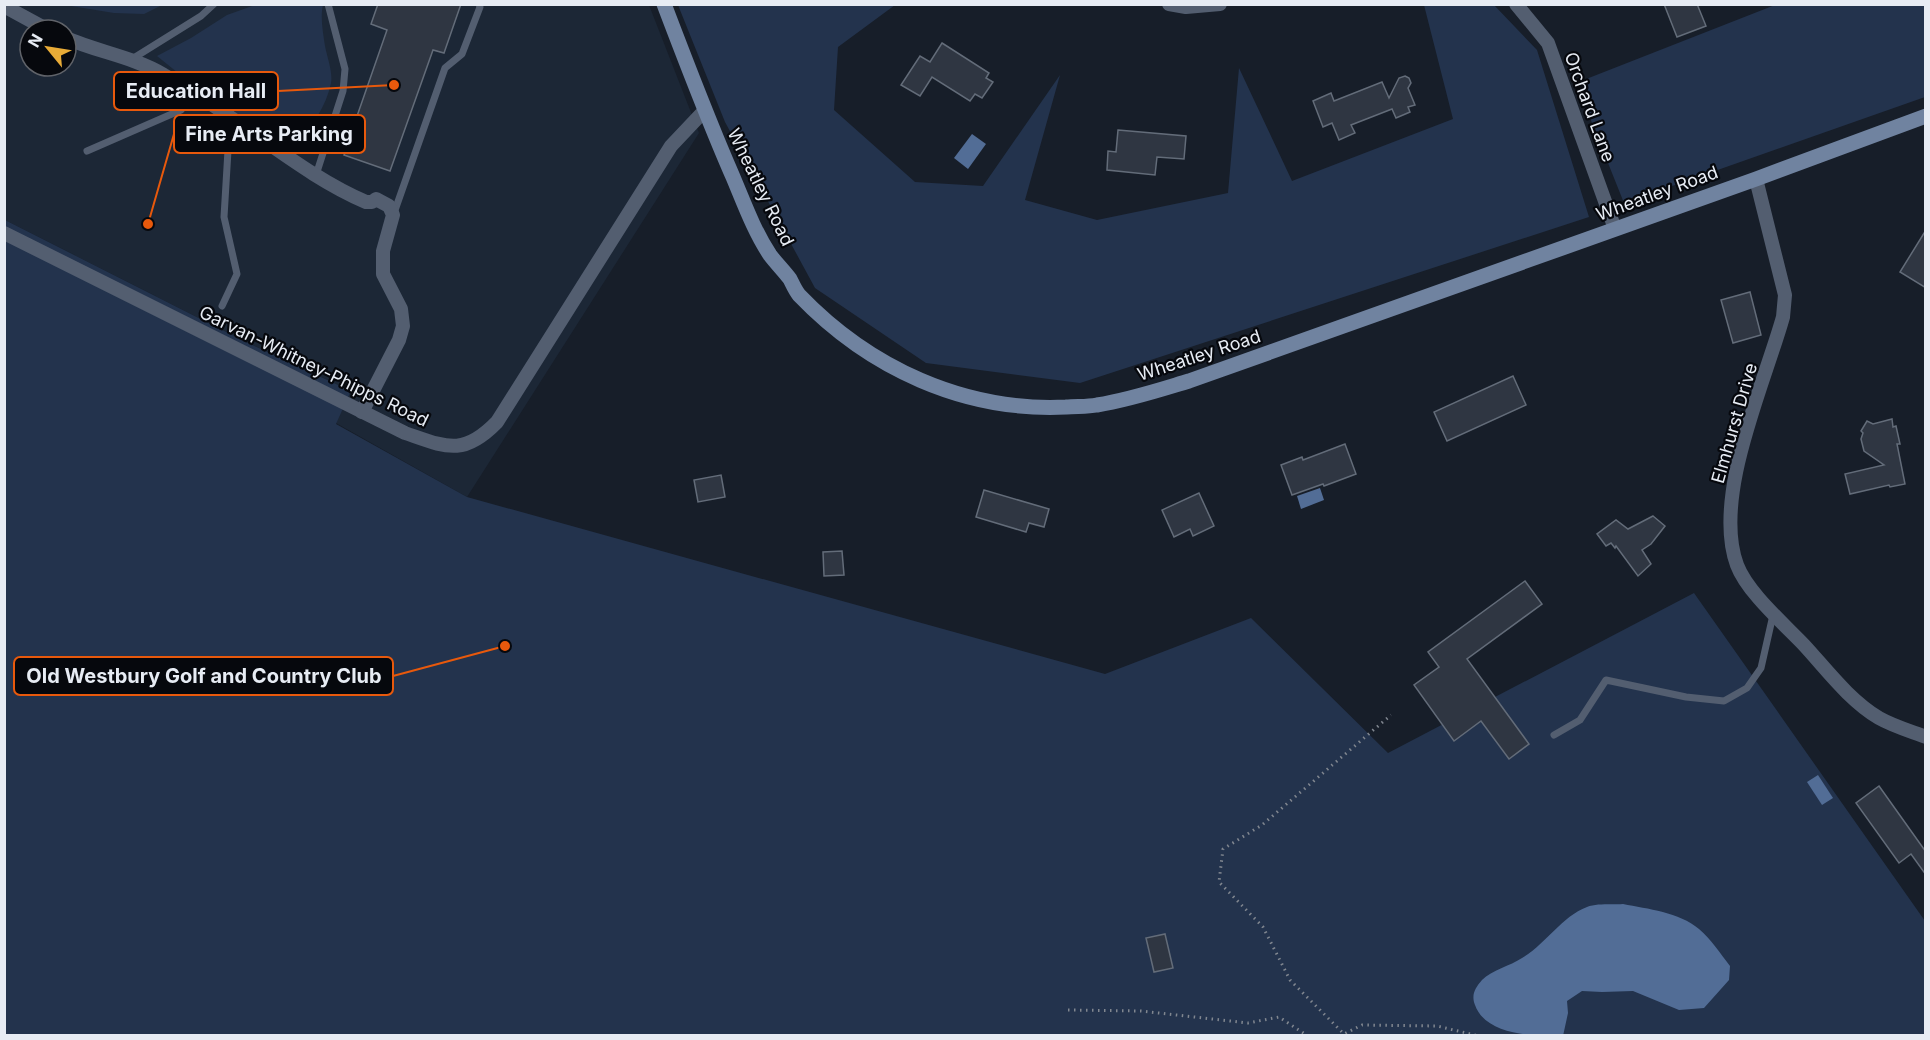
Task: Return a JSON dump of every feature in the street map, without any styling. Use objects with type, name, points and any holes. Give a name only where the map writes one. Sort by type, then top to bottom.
[{"type":"main road","name":"Wheatley Road","points":[[664,4],[748,213],[769,253],[804,299],[857,346],[894,369],[934,387],[1006,405],[1044,408],[1096,405],[1189,381],[1926,116]]},
{"type":"street","points":[[1169,4],[1186,7],[1220,4]]},
{"type":"street","name":"Orchard Lane","points":[[1516,4],[1548,43],[1615,229]]},
{"type":"street","points":[[4,6],[26,18]]},
{"type":"street","points":[[78,43],[108,54],[132,59],[162,73],[316,175],[366,202],[376,199],[389,206],[393,215],[383,251],[383,274],[401,309],[403,326],[399,340],[362,411]]},
{"type":"street","name":"Garvan-Whitney-Phipps Road","points":[[4,233],[405,433],[452,447],[470,443],[497,422],[671,146],[705,110]]},
{"type":"street","name":"Elmhurst Drive","points":[[1756,179],[1785,295],[1784,317],[1736,471],[1730,503],[1731,532],[1737,565],[1755,593],[1857,702],[1880,719],[1926,737]]},
{"type":"lane","points":[[132,59],[201,16],[214,4]]},
{"type":"lane","points":[[316,175],[343,91],[345,69],[328,4]]},
{"type":"lane","points":[[393,215],[444,68],[462,54],[480,7],[479,4]]},
{"type":"lane","points":[[87,151],[181,110],[194,94]]},
{"type":"lane","points":[[222,306],[237,274],[224,217],[230,117]]},
{"type":"lane","points":[[1554,735],[1580,720],[1606,680],[1686,697],[1724,701],[1747,688],[1761,668],[1773,613]]},
{"type":"path","points":[[1391,715],[1262,825],[1222,849],[1219,882],[1263,927],[1290,980],[1343,1035],[1362,1025],[1437,1026],[1479,1035]]},
{"type":"path","points":[[1068,1010],[1141,1011],[1248,1023],[1279,1017],[1308,1035]]},
{"type":"shaded area","points":[[4,5],[649,5],[699,133],[467,497],[336,423],[351,391],[248,343],[5,220]]},
{"type":"shaded area","points":[[65,5],[162,5],[144,14],[114,13]]},
{"type":"shaded area","points":[[255,5],[323,5],[322,25],[331,69],[331,83],[318,116],[295,142],[270,136],[188,81],[157,56],[227,15]]},
{"type":"shaded area","points":[[678,5],[895,5],[838,47],[834,110],[915,182],[983,186],[1060,75],[1025,200],[1097,220],[1228,193],[1239,68],[1292,181],[1453,119],[1424,5],[1494,5],[1537,50],[1589,217],[1080,383],[926,363],[815,288],[725,122]]},
{"type":"shaded area","points":[[1775,5],[1925,5],[1925,97],[1624,203],[1576,83]]},
{"type":"shaded area","points":[[972,134],[986,144],[968,169],[954,158]]},
{"type":"shaded area","points":[[5,220],[248,343],[351,391],[336,424],[467,497],[1105,674],[1251,618],[1388,753],[1694,593],[1925,921],[1925,1035],[5,1035]]},
{"type":"shaded area","points":[[1320,488],[1324,500],[1301,509],[1297,496]]},
{"type":"shaded area","points":[[1818,775],[1833,798],[1822,805],[1807,782]]},
{"type":"shaded area","points":[[1623,904],[1663,912],[1682,919],[1691,923],[1708,937],[1730,966],[1729,980],[1704,1008],[1679,1010],[1633,991],[1582,991],[1567,1001],[1568,1013],[1563,1036],[1539,1036],[1513,1032],[1489,1023],[1481,1015],[1475,1005],[1474,992],[1482,980],[1531,952],[1578,911],[1595,905]]},
{"type":"building","points":[[378,4],[461,4],[444,53],[433,50],[390,171],[344,155],[350,136],[342,133],[348,116],[356,119],[387,30],[371,24]]},
{"type":"building","points":[[1664,4],[1697,4],[1706,26],[1677,37]]},
{"type":"building","points":[[942,43],[989,73],[986,78],[993,82],[982,98],[975,94],[970,101],[932,77],[920,96],[901,85],[920,56],[930,62]]},
{"type":"building","points":[[1405,76],[1411,83],[1408,88],[1415,105],[1408,107],[1410,112],[1396,118],[1392,109],[1351,125],[1355,133],[1339,140],[1332,123],[1323,127],[1313,101],[1331,93],[1334,101],[1382,82],[1389,98],[1399,78]]},
{"type":"building","points":[[1118,130],[1186,136],[1184,159],[1157,157],[1155,175],[1107,170],[1108,151],[1116,152]]},
{"type":"building","points":[[1926,230],[1926,288],[1900,272]]},
{"type":"building","points":[[1750,292],[1761,335],[1733,343],[1721,300]]},
{"type":"building","points":[[1513,376],[1526,405],[1447,441],[1434,412]]},
{"type":"building","points":[[1892,419],[1900,444],[1897,444],[1905,484],[1890,487],[1889,485],[1850,494],[1845,474],[1884,465],[1864,451],[1861,431],[1867,421],[1873,424]]},
{"type":"building","points":[[1345,444],[1356,474],[1292,495],[1281,465],[1302,457],[1303,460]]},
{"type":"building","points":[[721,475],[725,497],[698,502],[694,480]]},
{"type":"building","points":[[984,490],[1049,509],[1044,527],[1029,523],[1026,532],[976,517]]},
{"type":"building","points":[[1199,493],[1214,526],[1193,536],[1190,529],[1174,537],[1162,510]]},
{"type":"building","points":[[1653,516],[1665,526],[1651,544],[1642,550],[1651,564],[1638,576],[1616,546],[1615,548],[1611,543],[1606,546],[1597,534],[1616,520],[1628,529]]},
{"type":"building","points":[[842,551],[844,575],[824,576],[823,552]]},
{"type":"building","points":[[1525,581],[1542,604],[1467,659],[1529,744],[1509,759],[1481,721],[1454,741],[1414,685],[1439,667],[1428,652]]},
{"type":"building","points":[[1879,786],[1926,852],[1926,875],[1911,854],[1899,863],[1856,803]]},
{"type":"building","points":[[1165,934],[1173,968],[1154,972],[1146,938]]},
{"type":"place","name":"Education Hall","points":[[394,85]]},
{"type":"place","name":"Fine Arts Parking","points":[[148,224]]},
{"type":"place","name":"Old Westbury Golf and Country Club","points":[[505,646]]}]
